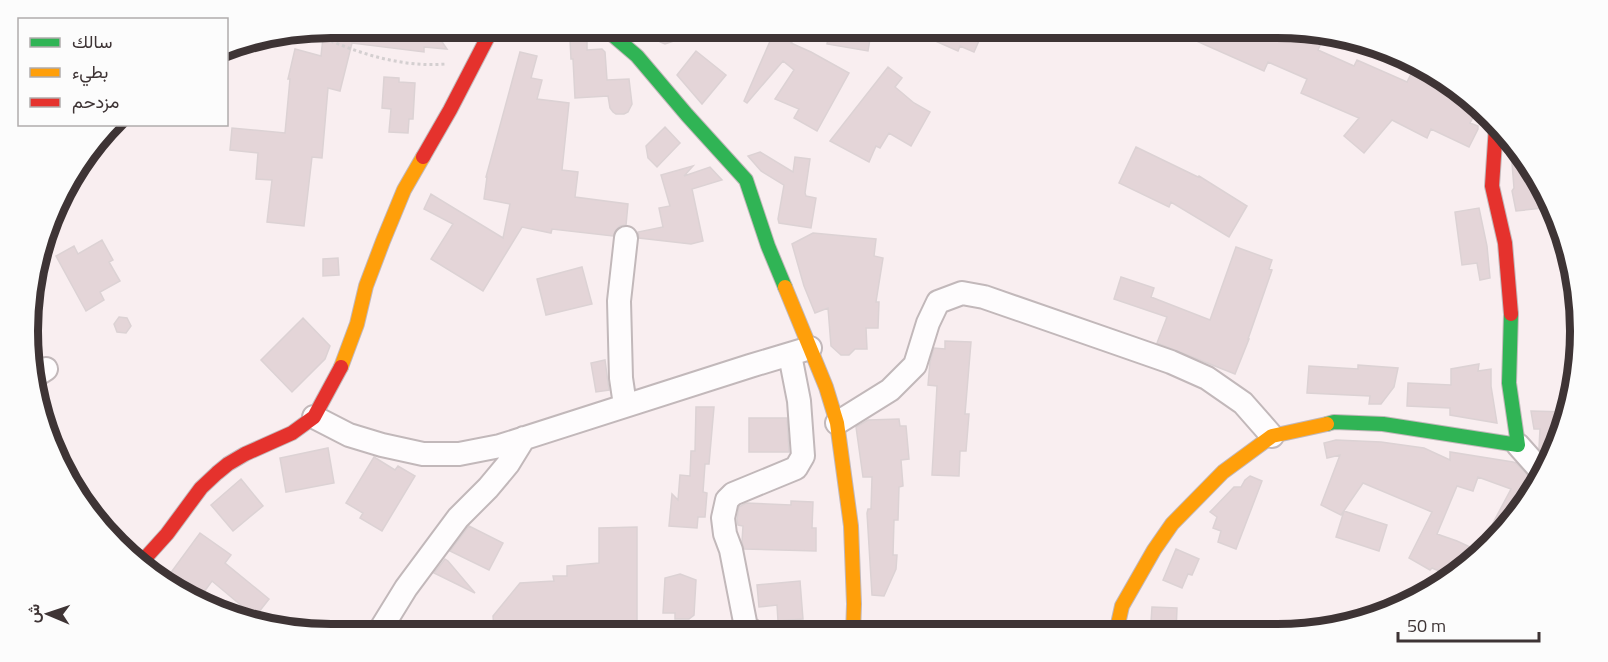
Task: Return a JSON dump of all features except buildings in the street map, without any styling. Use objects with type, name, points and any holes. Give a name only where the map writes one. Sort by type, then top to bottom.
[{"type":"street","points":[[145,558],[167,534],[201,488],[217,473],[245,454],[292,433],[314,417],[340,371],[357,324],[366,286],[404,190],[450,110],[486,38]]},
{"type":"street","points":[[616,38],[637,56],[746,180],[800,351],[799,401],[803,456],[796,468],[733,494],[727,500],[723,518],[732,550],[745,624]]},
{"type":"street","points":[[1495,134],[1492,186],[1505,243],[1511,312],[1509,383],[1518,445],[1537,466]]},
{"type":"street","points":[[625,405],[621,378],[619,301],[626,238]]},
{"type":"street","points":[[837,423],[890,390],[915,365],[928,323],[938,302],[962,293],[984,297],[1171,362],[1207,378],[1243,403],[1272,436]]},
{"type":"street","points":[[314,417],[350,435],[382,445],[423,454],[459,454],[500,446],[800,351]]},
{"type":"street","points":[[800,351],[826,387],[837,423],[851,526],[853,624]]},
{"type":"street","points":[[1118,624],[1122,606],[1154,550],[1172,524],[1222,472],[1272,436],[1334,422],[1363,423],[1444,432],[1518,445]]},
{"type":"street","points":[[384,624],[406,588],[458,518],[508,464],[524,438]]},
{"type":"path","points":[[326,38],[359,51],[409,64],[434,65],[474,61]]},
{"type":"traffic: fast","points":[[616,38],[637,56],[746,180],[768,246],[785,287]]},
{"type":"traffic: fast","points":[[1327,424],[1334,422],[1383,424],[1518,445],[1509,383],[1511,314]]},
{"type":"traffic: slow","points":[[341,367],[357,324],[366,286],[383,241],[404,190],[423,157]]},
{"type":"traffic: slow","points":[[785,287],[826,387],[837,423],[851,526],[853,624]]},
{"type":"traffic: slow","points":[[1118,624],[1122,606],[1154,550],[1172,524],[1223,472],[1272,436],[1327,424]]},
{"type":"traffic: jam","points":[[423,157],[487,38]]},
{"type":"traffic: jam","points":[[1495,134],[1492,186],[1505,243],[1511,314]]},
{"type":"traffic: jam","points":[[145,558],[167,534],[201,488],[217,473],[245,454],[292,433],[314,417],[341,367]]}]
